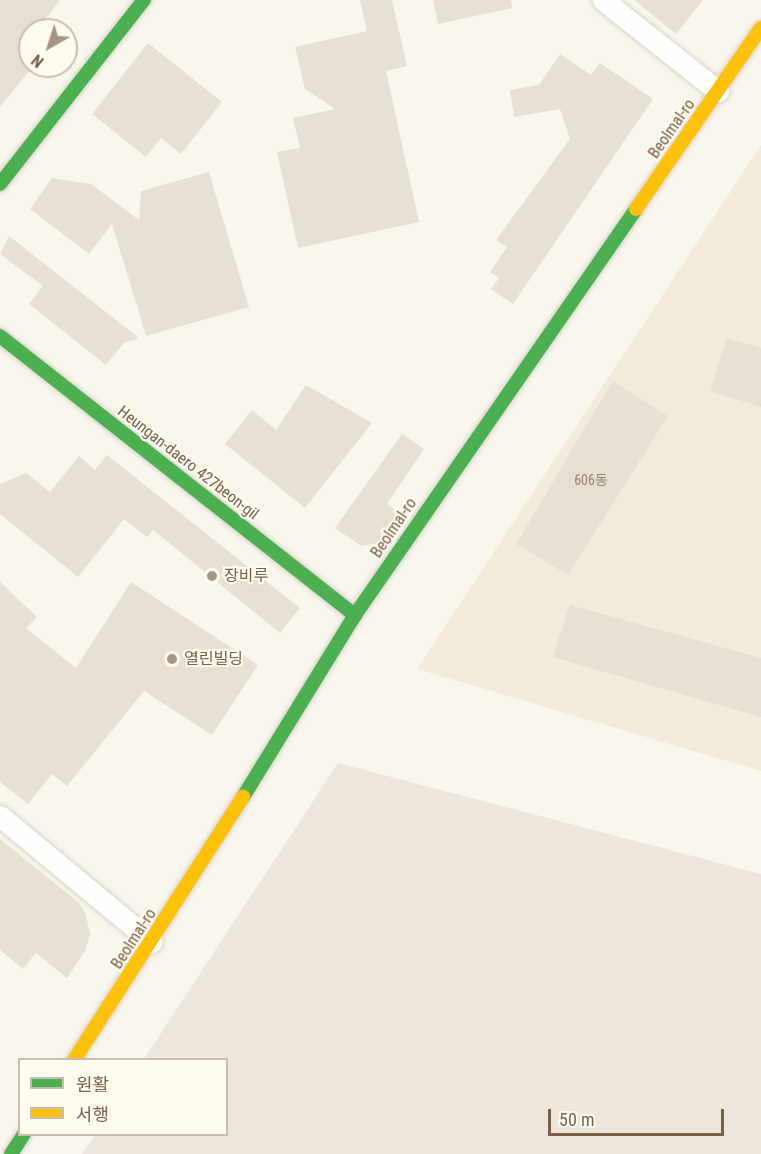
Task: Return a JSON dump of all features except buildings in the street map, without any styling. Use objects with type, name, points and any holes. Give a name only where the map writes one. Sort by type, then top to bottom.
[{"type":"street","points":[[0,184],[144,0]]},
{"type":"street","points":[[603,0],[718,91]]},
{"type":"street","name":"Beolmal-ro","points":[[75,1058],[152,942],[327,666],[355,615],[520,371],[761,28]]},
{"type":"street","name":"Heungan-daero 427beon-gil","points":[[0,336],[355,615]]},
{"type":"street","points":[[0,816],[152,942]]},
{"type":"street","points":[[11,1154],[23,1136]]},
{"type":"shaded area","points":[[761,145],[761,771],[417,669]]},
{"type":"shaded area","points":[[338,763],[761,874],[761,1154],[82,1154],[94,1136],[228,1136],[228,1058],[145,1058]]},
{"type":"traffic: fast","points":[[0,184],[144,0]]},
{"type":"traffic: fast","points":[[243,797],[355,615],[636,209]]},
{"type":"traffic: fast","points":[[0,336],[355,615]]},
{"type":"traffic: fast","points":[[11,1154],[23,1136]]},
{"type":"traffic: slow","points":[[636,209],[761,28]]},
{"type":"traffic: slow","points":[[75,1058],[243,797]]},
{"type":"place","name":"장비루","points":[[212,576]]},
{"type":"place","name":"열린빌딩","points":[[172,659]]}]
